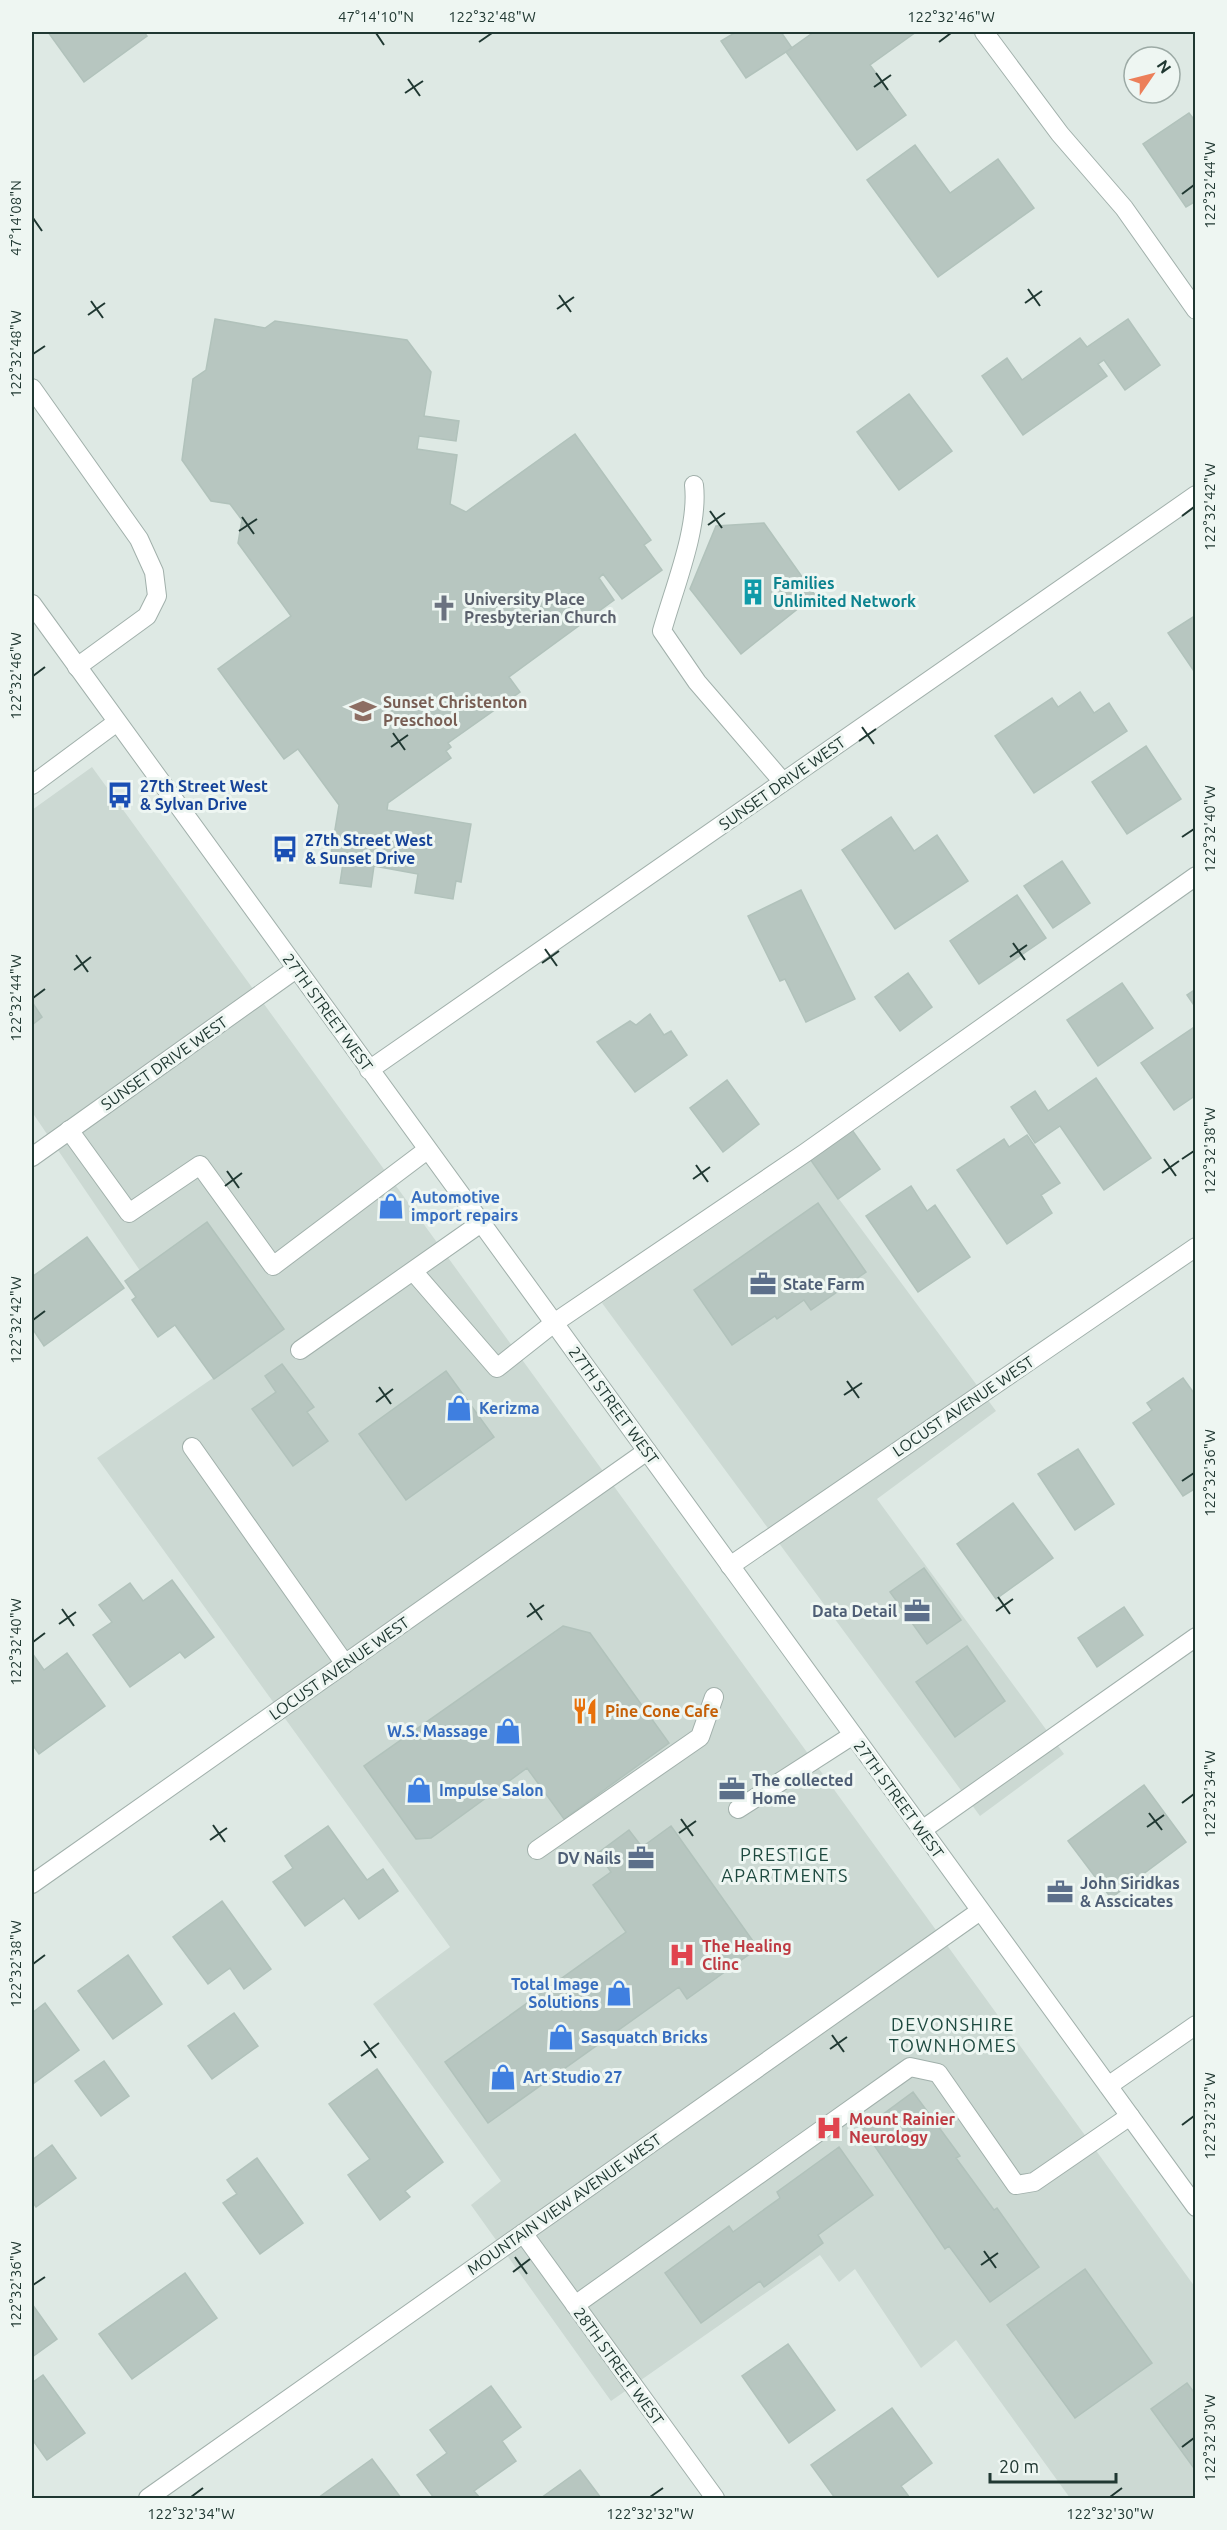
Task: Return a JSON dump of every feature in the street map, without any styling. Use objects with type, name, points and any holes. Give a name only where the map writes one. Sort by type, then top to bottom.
[{"type":"street","points":[[984,32],[1060,134],[1124,208],[1196,310]]},
{"type":"street","points":[[32,388],[139,539],[154,572],[157,596],[147,616],[77,667]]},
{"type":"street","points":[[694,485],[696,502],[690,532],[662,631],[697,682],[783,782]]},
{"type":"street","name":"SUNSET DRIVE WEST","points":[[369,1070],[1196,495]]},
{"type":"street","name":"27TH STREET WEST","points":[[32,604],[1196,2206]]},
{"type":"street","points":[[32,785],[117,722]]},
{"type":"street","points":[[413,1270],[497,1368],[554,1323],[805,1153],[1196,876]]},
{"type":"street","name":"SUNSET DRIVE WEST","points":[[32,1157],[296,969]]},
{"type":"street","points":[[69,1130],[129,1213],[200,1165],[273,1266],[427,1150]]},
{"type":"street","points":[[300,1350],[481,1223]]},
{"type":"street","name":"LOCUST AVENUE WEST","points":[[730,1566],[1196,1247]]},
{"type":"street","points":[[192,1447],[345,1664]]},
{"type":"street","name":"LOCUST AVENUE WEST","points":[[32,1884],[647,1451]]},
{"type":"street","points":[[922,1830],[1196,1636]]},
{"type":"street","points":[[537,1850],[700,1737],[714,1697]]},
{"type":"street","points":[[738,1809],[853,1735]]},
{"type":"street","name":"MOUNTAIN VIEW AVENUE WEST","points":[[148,2499],[980,1911]]},
{"type":"street","points":[[1108,2086],[1196,2025]]},
{"type":"street","points":[[575,2305],[910,2067],[938,2073],[1016,2185],[1034,2182],[1130,2116]]},
{"type":"street","name":"28TH STREET WEST","points":[[523,2233],[715,2499]]},
{"type":"shaded area","points":[[92,767],[1195,2287],[1195,2498],[1070,2498],[956,2340],[921,2368],[855,2269],[839,2282],[820,2255],[611,2401],[471,2205],[501,2181],[373,2004],[450,1947],[97,1458],[213,1378],[32,1112],[32,810]]},
{"type":"shaded area","points":[[805,1153],[996,1411],[877,1499],[1064,1754],[980,1816],[602,1303]]},
{"type":"building","points":[[48,32],[144,32],[147,36],[84,82]]},
{"type":"building","points":[[736,32],[781,32],[792,48],[746,78],[721,41]]},
{"type":"building","points":[[814,32],[916,32],[870,65],[906,115],[857,150],[786,52]]},
{"type":"building","points":[[1189,113],[1196,122],[1196,201],[1186,207],[1143,144]]},
{"type":"building","points":[[915,145],[950,193],[998,159],[1034,208],[938,277],[867,180]]},
{"type":"building","name":"University Place Presbyterian Church","points":[[215,319],[265,328],[275,321],[407,340],[431,372],[424,416],[459,421],[456,441],[419,436],[417,449],[457,455],[450,504],[466,512],[575,434],[651,540],[644,545],[662,570],[622,599],[603,574],[599,578],[614,600],[509,677],[520,692],[448,743],[451,747],[446,751],[451,758],[388,803],[387,810],[471,824],[461,882],[456,881],[453,899],[415,893],[418,874],[374,866],[371,887],[340,883],[343,863],[330,860],[339,805],[298,749],[284,759],[218,669],[291,616],[238,543],[242,520],[230,504],[211,501],[182,460],[193,379],[206,370]]},
{"type":"building","points":[[1128,319],[1160,365],[1125,390],[1104,360],[1098,364],[1107,376],[1023,435],[982,376],[1007,358],[1022,380],[1080,338],[1087,347]]},
{"type":"building","points":[[909,394],[952,451],[899,490],[857,432]]},
{"type":"building","name":"Families Unlimited Network","points":[[764,523],[815,595],[741,654],[690,589],[716,526]]},
{"type":"building","points":[[1196,615],[1196,674],[1168,633]]},
{"type":"building","points":[[1080,692],[1094,713],[1109,703],[1127,731],[1034,793],[995,736],[1052,698],[1058,707]]},
{"type":"building","points":[[1146,746],[1181,799],[1127,834],[1092,782]]},
{"type":"building","points":[[891,817],[914,851],[937,835],[968,881],[895,929],[842,850]]},
{"type":"building","points":[[1062,861],[1090,903],[1053,928],[1024,886]]},
{"type":"building","points":[[801,890],[855,999],[806,1022],[785,979],[780,981],[748,916]]},
{"type":"building","points":[[1017,895],[1046,938],[979,984],[950,941]]},
{"type":"building","points":[[908,973],[932,1007],[900,1031],[875,997]]},
{"type":"building","points":[[1122,983],[1153,1028],[1098,1066],[1067,1020]]},
{"type":"building","points":[[1196,989],[1196,1008],[1187,995]]},
{"type":"building","points":[[32,1002],[42,1017],[32,1025]]},
{"type":"building","points":[[650,1014],[664,1035],[671,1031],[687,1055],[635,1092],[597,1042],[630,1021],[636,1025]]},
{"type":"building","points":[[1196,1026],[1196,1095],[1174,1110],[1141,1063]]},
{"type":"building","points":[[1096,1078],[1151,1158],[1104,1190],[1060,1126],[1035,1143],[1011,1107],[1035,1091],[1048,1111]]},
{"type":"building","points":[[727,1080],[759,1124],[723,1152],[690,1108]]},
{"type":"building","points":[[852,1130],[880,1169],[838,1199],[810,1159]]},
{"type":"building","points":[[1027,1135],[1060,1183],[1041,1195],[1052,1213],[1007,1244],[957,1170],[1004,1139],[1009,1147]]},
{"type":"building","points":[[911,1186],[927,1211],[935,1205],[970,1257],[918,1292],[866,1216]]},
{"type":"building","points":[[818,1203],[866,1272],[811,1310],[804,1300],[777,1319],[775,1316],[732,1345],[694,1290]]},
{"type":"building","points":[[207,1222],[284,1329],[214,1379],[175,1325],[158,1337],[132,1300],[136,1297],[125,1281]]},
{"type":"building","points":[[87,1237],[124,1288],[44,1346],[32,1328],[32,1277]]},
{"type":"building","points":[[282,1364],[314,1407],[307,1412],[328,1441],[293,1466],[252,1409],[276,1392],[265,1376]]},
{"type":"building","points":[[446,1371],[494,1437],[406,1500],[359,1434]]},
{"type":"building","points":[[1183,1378],[1196,1396],[1196,1488],[1183,1496],[1133,1423],[1152,1410],[1147,1403]]},
{"type":"building","points":[[1078,1449],[1114,1504],[1075,1530],[1038,1474]]},
{"type":"building","points":[[1013,1503],[1053,1558],[996,1599],[957,1544]]},
{"type":"building","points":[[924,1568],[961,1620],[927,1644],[890,1592]]},
{"type":"building","points":[[172,1580],[214,1637],[185,1658],[180,1652],[130,1687],[93,1635],[112,1622],[99,1605],[130,1583],[143,1601]]},
{"type":"building","points":[[1124,1607],[1143,1635],[1097,1667],[1078,1638]]},
{"type":"building","points":[[563,1626],[590,1633],[669,1743],[564,1819],[527,1768],[431,1838],[416,1839],[364,1766]]},
{"type":"building","points":[[967,1646],[1005,1701],[955,1737],[916,1682]]},
{"type":"building","points":[[32,1653],[44,1670],[67,1653],[105,1706],[39,1754],[32,1744]]},
{"type":"building","points":[[1144,1785],[1186,1842],[1111,1898],[1068,1841]]},
{"type":"building","points":[[328,1826],[367,1880],[383,1869],[398,1891],[359,1919],[344,1898],[305,1926],[273,1882],[293,1868],[285,1856]]},
{"type":"building","points":[[671,1826],[758,1948],[687,1999],[679,1987],[488,2123],[445,2062],[626,1932],[593,1885],[611,1872],[598,1853],[629,1830],[642,1847]]},
{"type":"building","points":[[222,1901],[271,1969],[244,1989],[230,1968],[208,1984],[173,1937]]},
{"type":"building","points":[[128,1955],[162,2004],[113,2039],[78,1991]]},
{"type":"building","points":[[45,2003],[79,2050],[34,2083],[32,2079],[32,2013]]},
{"type":"building","points":[[234,2013],[258,2046],[212,2079],[188,2046]]},
{"type":"building","points":[[104,2061],[129,2096],[101,2116],[75,2081]]},
{"type":"building","points":[[377,2069],[443,2162],[405,2191],[410,2197],[380,2220],[348,2175],[370,2159],[329,2104]]},
{"type":"building","points":[[913,2092],[960,2156],[956,2158],[994,2210],[997,2208],[1039,2267],[990,2302],[949,2246],[945,2249],[863,2129]]},
{"type":"building","points":[[52,2145],[76,2178],[36,2207],[32,2201],[32,2160]]},
{"type":"building","points":[[839,2147],[873,2195],[818,2235],[823,2243],[764,2287],[760,2281],[701,2323],[665,2273],[729,2226],[733,2232],[780,2198],[777,2192]]},
{"type":"building","points":[[257,2158],[303,2223],[260,2254],[223,2203],[237,2194],[227,2180]]},
{"type":"building","points":[[1085,2269],[1152,2363],[1075,2418],[1007,2325]]},
{"type":"building","points":[[185,2273],[217,2318],[132,2379],[99,2334]]},
{"type":"building","points":[[32,2304],[57,2339],[32,2357]]},
{"type":"building","points":[[788,2344],[835,2410],[789,2443],[742,2376]]},
{"type":"building","points":[[43,2375],[85,2433],[47,2460],[32,2439],[32,2383]]},
{"type":"building","points":[[1187,2383],[1196,2395],[1196,2471],[1151,2409]]},
{"type":"building","points":[[491,2386],[521,2427],[502,2441],[516,2461],[474,2491],[480,2498],[434,2498],[417,2475],[447,2453],[430,2430]]},
{"type":"building","points":[[892,2408],[932,2463],[901,2486],[910,2498],[835,2498],[811,2465]]},
{"type":"building","points":[[372,2459],[401,2498],[318,2498]]},
{"type":"building","points":[[580,2470],[601,2498],[541,2498]]},
{"type":"place","name":"Families Unlimited Network","points":[[753,592]]},
{"type":"place","name":"University Place Presbyterian Church","points":[[444,608]]},
{"type":"place","name":"Sunset Christenton Preschool","points":[[363,711]]},
{"type":"place","name":"27th Street West & Sylvan Drive","points":[[120,795]]},
{"type":"place","name":"27th Street West & Sunset Drive","points":[[285,849]]},
{"type":"place","name":"Automotive import repairs","points":[[391,1206]]},
{"type":"place","name":"State Farm","points":[[763,1284]]},
{"type":"place","name":"Kerizma","points":[[459,1408]]},
{"type":"place","name":"Data Detail","points":[[917,1611]]},
{"type":"place","name":"Pine Cone Cafe","points":[[585,1711]]},
{"type":"place","name":"W.S. Massage","points":[[508,1731]]},
{"type":"place","name":"The collected Home","points":[[732,1789]]},
{"type":"place","name":"Impulse Salon","points":[[419,1790]]},
{"type":"place","name":"DV Nails","points":[[641,1858]]},
{"type":"place","name":"John Siridkas & Asscicates","points":[[1060,1892]]},
{"type":"place","name":"The Healing Clinc","points":[[682,1955]]},
{"type":"place","name":"Total Image Solutions","points":[[619,1993]]},
{"type":"place","name":"Sasquatch Bricks","points":[[561,2037]]},
{"type":"place","name":"Art Studio 27","points":[[503,2077]]},
{"type":"place","name":"Mount Rainier Neurology","points":[[829,2128]]},
{"type":"district","name":"PRESTIGE APARTMENTS","points":[[785,1865]]},
{"type":"district","name":"DEVONSHIRE TOWNHOMES","points":[[953,2035]]}]
